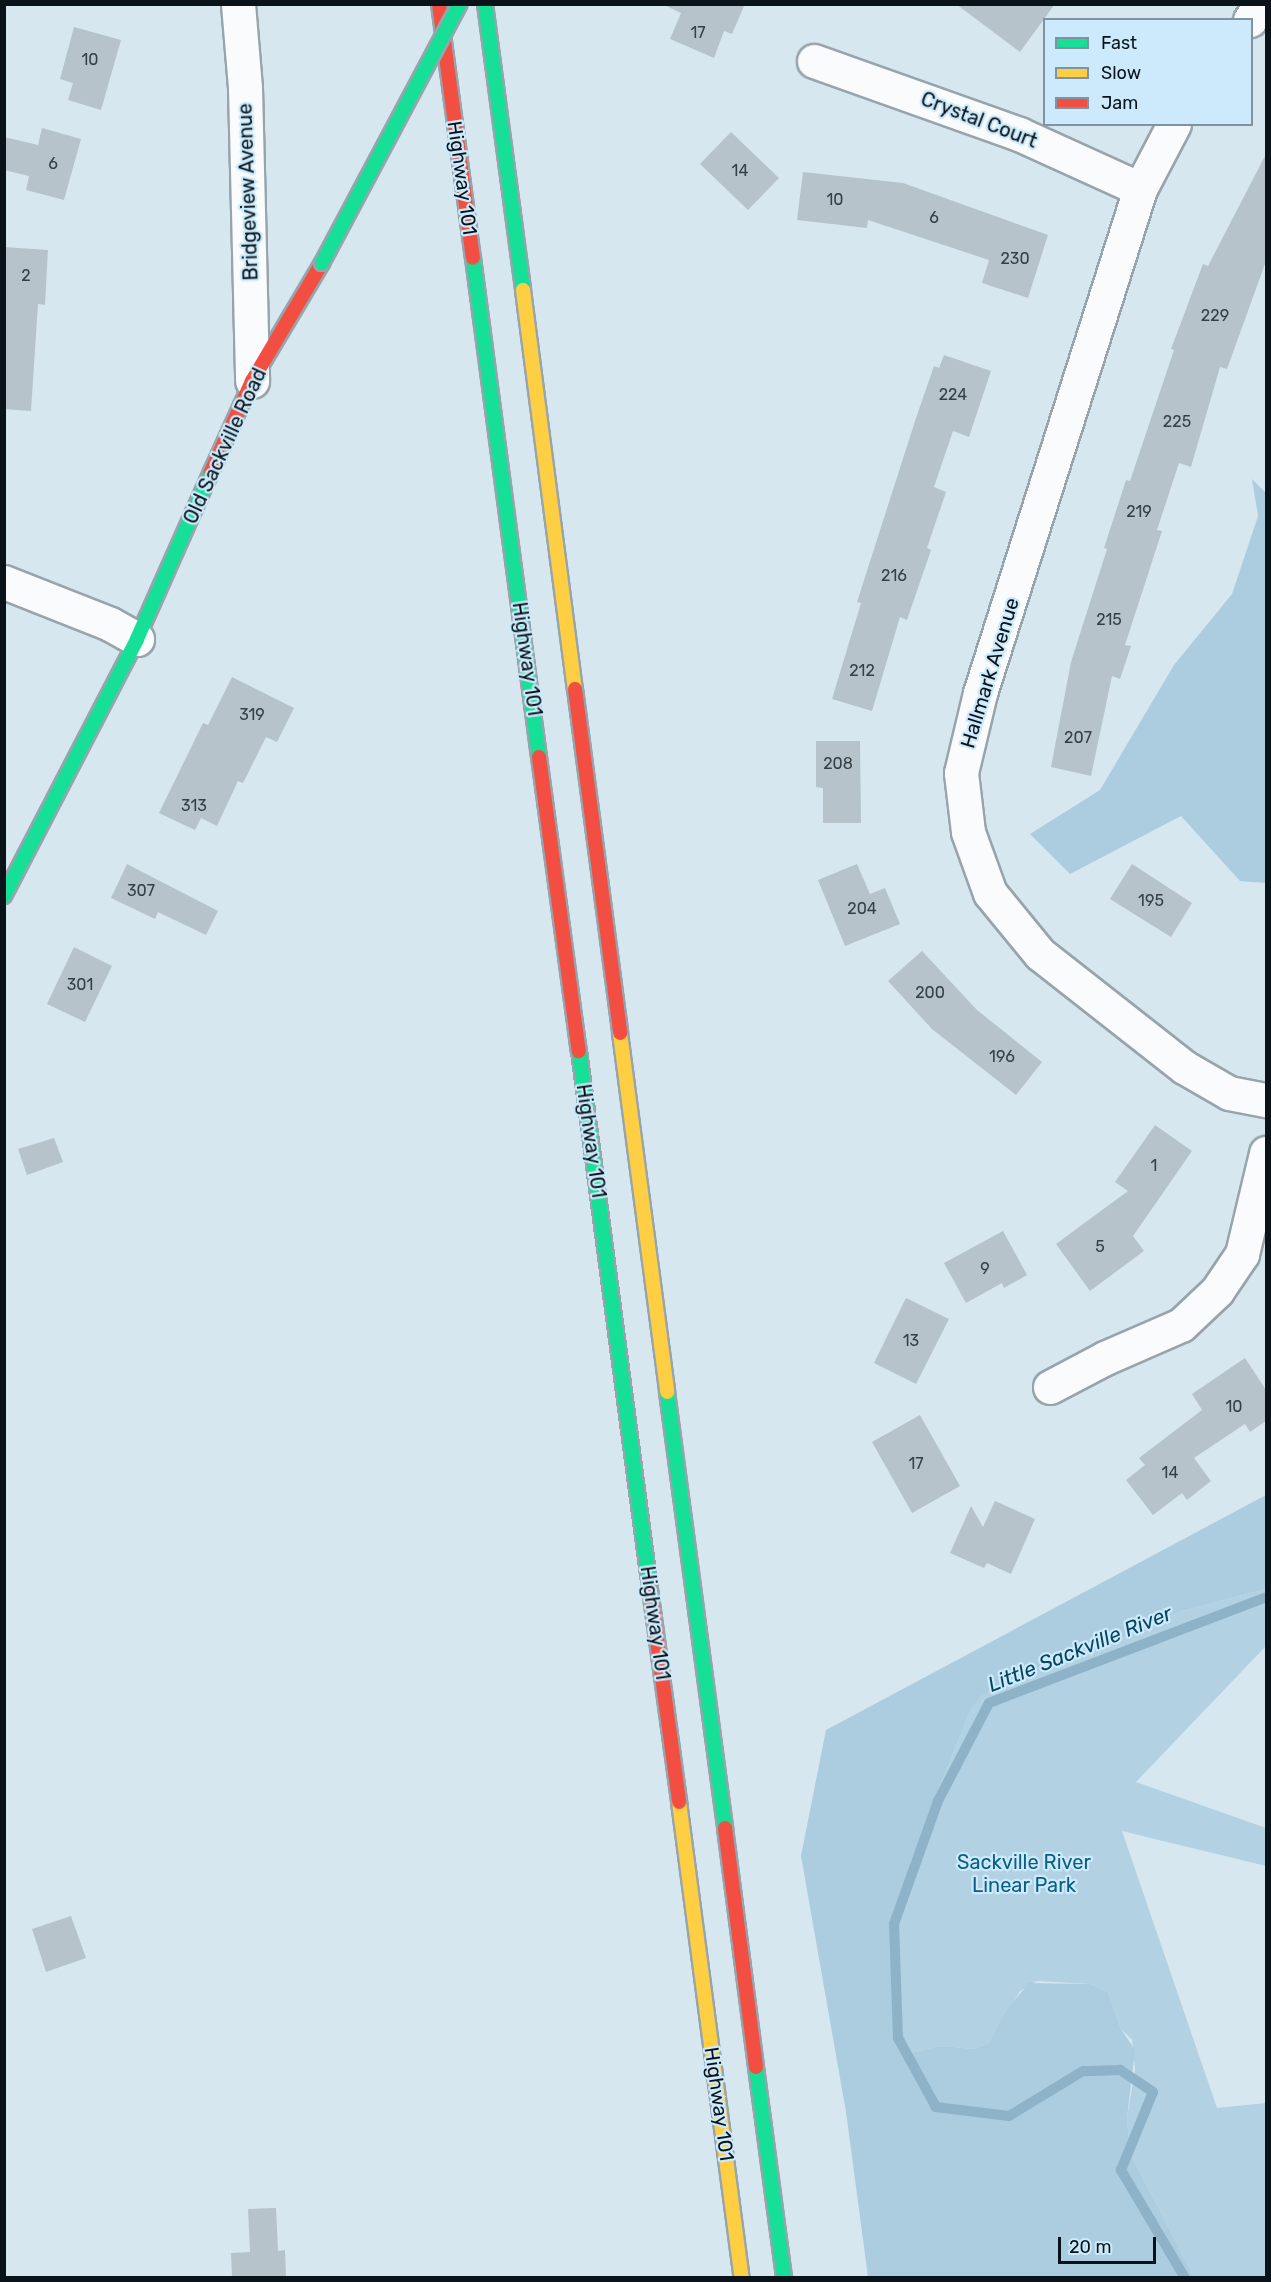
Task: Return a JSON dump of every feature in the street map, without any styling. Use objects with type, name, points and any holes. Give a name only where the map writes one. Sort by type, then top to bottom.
[{"type":"main road","name":"Highway 101","points":[[439,4],[742,2277]]},
{"type":"main road","name":"Old Sackville Road","points":[[4,896],[137,639],[252,381],[322,263],[460,4]]},
{"type":"main road","points":[[485,4],[784,2277]]},
{"type":"street","name":"Bridgeview Avenue","points":[[238,4],[245,88],[252,381]]},
{"type":"street","points":[[1251,18],[1261,4]]},
{"type":"street","name":"Crystal Court","points":[[814,62],[1019,134],[1140,189]]},
{"type":"street","name":"Hallmark Avenue","points":[[1173,126],[1140,189],[981,693],[961,773],[968,832],[990,893],[1040,954],[1184,1067],[1229,1093],[1266,1100]]},
{"type":"street","points":[[4,582],[110,624],[137,639]]},
{"type":"street","points":[[1050,1388],[1105,1358],[1181,1325],[1217,1291],[1242,1254],[1266,1154]]},
{"type":"green space","name":"Sackville River Linear Park","points":[[1266,1589],[1266,1646],[1136,1782],[1266,1828],[1266,1866],[1122,1831],[1217,2108],[1266,2103],[1266,2277],[1194,2277],[1130,2153],[1127,2118],[1135,2070],[1132,2040],[1121,2029],[1108,1992],[1090,1984],[1037,1981],[1020,1991],[989,2043],[975,2049],[941,2046],[909,2053],[898,2009],[897,1915],[912,1858],[922,1842],[928,1816],[971,1709],[980,1696],[1022,1671],[1044,1666],[1077,1645],[1112,1643],[1178,1612]]},
{"type":"shaded area","points":[[1252,479],[1266,493],[1266,883],[1240,881],[1181,816],[1070,874],[1030,834],[1100,790],[1174,665],[1232,594],[1258,516]]},
{"type":"shaded area","points":[[1266,1495],[1266,1589],[1178,1612],[1112,1643],[1077,1645],[1044,1666],[1022,1672],[981,1696],[971,1709],[928,1816],[922,1842],[912,1858],[897,1915],[898,2009],[909,2053],[941,2046],[975,2049],[989,2043],[1008,2008],[1029,1983],[1090,1984],[1108,1992],[1121,2029],[1135,2050],[1127,2118],[1130,2153],[1194,2277],[868,2277],[846,2112],[801,1856],[826,1730]]},
{"type":"building","points":[[662,4],[745,4],[732,34],[724,31],[714,58],[670,39],[681,13]]},
{"type":"building","points":[[956,4],[1055,4],[1020,52]]},
{"type":"building","points":[[74,27],[121,40],[101,110],[68,100],[73,83],[60,79]]},
{"type":"building","points":[[42,128],[81,139],[64,200],[26,190],[29,176],[4,170],[4,137],[38,145]]},
{"type":"building","points":[[731,132],[779,178],[748,210],[700,164]]},
{"type":"building","points":[[1266,154],[1266,261],[1227,369],[1220,367],[1191,467],[1179,463],[1157,530],[1162,531],[1125,645],[1131,646],[1120,679],[1112,676],[1091,776],[1051,767],[1071,662],[1107,549],[1104,548],[1126,480],[1130,481],[1174,350],[1171,349],[1203,264],[1208,266]]},
{"type":"building","points":[[803,172],[903,183],[1048,235],[1028,298],[982,283],[989,260],[868,220],[867,228],[797,220]]},
{"type":"building","points":[[4,247],[48,250],[45,305],[38,304],[31,411],[4,409]]},
{"type":"building","points":[[944,355],[991,371],[969,437],[953,431],[934,487],[946,492],[927,548],[931,550],[907,620],[900,617],[872,711],[832,699],[861,603],[857,602],[916,418],[934,366],[939,368]]},
{"type":"building","points":[[232,677],[294,708],[277,742],[266,737],[243,783],[238,781],[217,826],[201,818],[195,830],[159,813],[203,723],[208,725]]},
{"type":"building","points":[[816,741],[860,741],[861,823],[823,823],[823,788],[816,787]]},
{"type":"building","points":[[127,864],[218,911],[206,935],[158,912],[155,919],[111,898]]},
{"type":"building","points":[[857,864],[870,894],[885,888],[900,924],[845,946],[818,880]]},
{"type":"building","points":[[1132,864],[1192,903],[1171,937],[1110,899]]},
{"type":"building","points":[[74,947],[112,966],[85,1022],[47,1004]]},
{"type":"building","points":[[922,951],[977,1010],[1042,1062],[1016,1095],[932,1029],[888,981]]},
{"type":"building","points":[[1155,1125],[1192,1151],[1133,1236],[1144,1251],[1090,1291],[1056,1244],[1128,1191],[1115,1182]]},
{"type":"building","points":[[54,1138],[63,1162],[27,1175],[18,1149]]},
{"type":"building","points":[[1003,1231],[1027,1275],[1004,1288],[1002,1283],[966,1303],[944,1263]]},
{"type":"building","points":[[906,1298],[949,1319],[916,1384],[874,1363]]},
{"type":"building","points":[[1245,1358],[1266,1390],[1266,1421],[1250,1432],[1245,1424],[1194,1458],[1211,1481],[1187,1500],[1182,1493],[1153,1515],[1126,1480],[1145,1465],[1139,1458],[1202,1410],[1192,1394]]},
{"type":"building","points":[[920,1415],[960,1486],[912,1513],[872,1442]]},
{"type":"building","points":[[995,1501],[1035,1519],[1011,1574],[987,1563],[984,1568],[950,1553],[971,1506],[983,1527]]},
{"type":"building","points":[[71,1916],[86,1958],[46,1972],[32,1929]]},
{"type":"building","points":[[276,2208],[278,2251],[285,2250],[286,2277],[232,2277],[231,2253],[250,2252],[248,2209]]},
{"type":"waterway","name":"Little Sackville River","points":[[1185,2278],[1121,2170],[1153,2092],[1120,2070],[1083,2071],[1009,2116],[936,2107],[898,2038],[894,1924],[938,1801],[989,1703],[1266,1597]]},
{"type":"traffic: fast","points":[[322,263],[460,4]]},
{"type":"traffic: fast","points":[[485,4],[523,290]]},
{"type":"traffic: fast","points":[[473,258],[539,757]]},
{"type":"traffic: fast","points":[[4,896],[137,639],[211,472]]},
{"type":"traffic: fast","points":[[579,1051],[650,1589]]},
{"type":"traffic: fast","points":[[667,1392],[725,1828]]},
{"type":"traffic: fast","points":[[756,2067],[784,2278]]},
{"type":"traffic: slow","points":[[523,290],[575,689]]},
{"type":"traffic: slow","points":[[620,1033],[667,1392]]},
{"type":"traffic: slow","points":[[679,1802],[742,2278]]},
{"type":"traffic: jam","points":[[439,4],[473,258]]},
{"type":"traffic: jam","points":[[211,472],[252,381],[322,263]]},
{"type":"traffic: jam","points":[[575,689],[620,1033]]},
{"type":"traffic: jam","points":[[539,757],[579,1051]]},
{"type":"traffic: jam","points":[[650,1589],[679,1802]]},
{"type":"traffic: jam","points":[[725,1828],[756,2067]]}]
